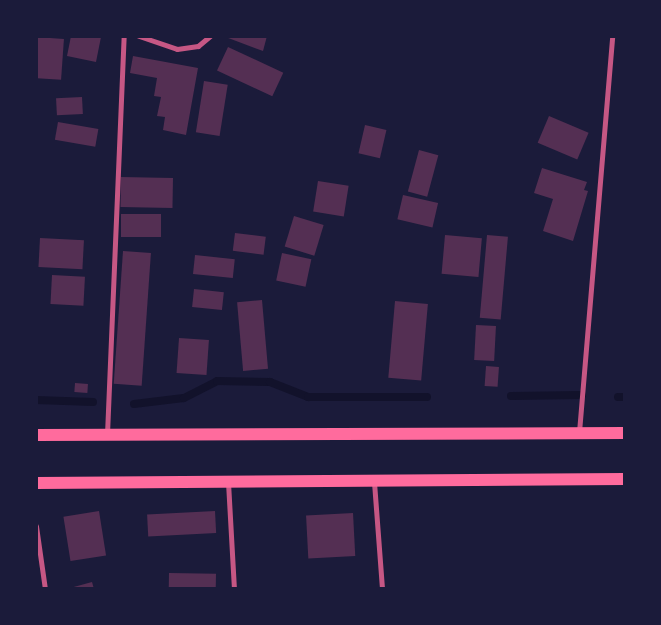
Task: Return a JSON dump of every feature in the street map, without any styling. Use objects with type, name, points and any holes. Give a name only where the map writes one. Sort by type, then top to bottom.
[{"type":"main road","points":[[36,435],[625,433]]},
{"type":"main road","points":[[36,483],[625,479]]},
{"type":"street","points":[[107,434],[124,36]]},
{"type":"street","points":[[139,36],[178,49],[198,46],[210,36]]},
{"type":"street","points":[[579,433],[612,36]]},
{"type":"street","points":[[374,480],[382,589]]},
{"type":"street","points":[[228,481],[234,589]]},
{"type":"street","points":[[36,526],[45,589]]},
{"type":"building","points":[[71,36],[101,37],[96,62],[67,56]]},
{"type":"building","points":[[223,36],[267,36],[263,51]]},
{"type":"building","points":[[36,37],[64,39],[61,80],[36,78]]},
{"type":"building","points":[[228,47],[283,73],[272,96],[217,71]]},
{"type":"building","points":[[133,56],[198,68],[186,135],[163,130],[165,117],[157,116],[161,97],[154,96],[157,78],[130,73]]},
{"type":"building","points":[[204,81],[228,85],[220,136],[196,132]]},
{"type":"building","points":[[82,97],[83,114],[57,115],[56,98]]},
{"type":"building","points":[[549,116],[589,133],[577,159],[538,143]]},
{"type":"building","points":[[58,122],[98,129],[95,147],[55,140]]},
{"type":"building","points":[[365,125],[386,130],[380,158],[358,153]]},
{"type":"building","points":[[419,150],[438,155],[427,197],[408,192]]},
{"type":"building","points":[[542,168],[587,182],[584,190],[588,191],[573,241],[543,231],[553,199],[534,193]]},
{"type":"building","points":[[121,177],[173,178],[172,208],[120,207]]},
{"type":"building","points":[[318,181],[349,186],[344,216],[313,212]]},
{"type":"building","points":[[403,195],[438,203],[432,227],[397,219]]},
{"type":"building","points":[[121,214],[161,214],[161,237],[121,237]]},
{"type":"building","points":[[294,216],[324,225],[314,256],[285,247]]},
{"type":"building","points":[[235,233],[266,237],[264,255],[233,251]]},
{"type":"building","points":[[445,235],[482,238],[478,277],[442,274]]},
{"type":"building","points":[[487,235],[508,237],[501,320],[480,318]]},
{"type":"building","points":[[40,238],[84,240],[82,269],[38,267]]},
{"type":"building","points":[[123,251],[151,253],[142,386],[114,384]]},
{"type":"building","points":[[282,253],[311,259],[306,287],[276,280]]},
{"type":"building","points":[[195,255],[235,259],[233,278],[193,274]]},
{"type":"building","points":[[52,275],[85,277],[83,306],[50,304]]},
{"type":"building","points":[[194,289],[224,292],[222,310],[192,307]]},
{"type":"building","points":[[262,300],[268,369],[243,371],[237,302]]},
{"type":"building","points":[[395,301],[428,304],[421,381],[388,378]]},
{"type":"building","points":[[476,325],[496,326],[494,361],[474,360]]},
{"type":"building","points":[[179,338],[209,340],[206,375],[177,373]]},
{"type":"building","points":[[486,366],[499,367],[498,387],[485,386]]},
{"type":"building","points":[[75,383],[88,384],[87,393],[74,392]]},
{"type":"building","points":[[99,511],[106,555],[70,561],[63,517]]},
{"type":"building","points":[[215,511],[216,533],[148,537],[147,515]]},
{"type":"building","points":[[353,513],[355,556],[308,558],[306,515]]},
{"type":"building","points":[[169,573],[216,574],[216,589],[169,589]]},
{"type":"building","points":[[92,582],[94,589],[70,588]]},
{"type":"waterway","points":[[134,404],[184,398],[217,381],[270,382],[308,397],[427,397]]},
{"type":"waterway","points":[[511,396],[582,395]]},
{"type":"waterway","points":[[618,397],[625,397]]},
{"type":"waterway","points":[[36,400],[93,402]]}]
